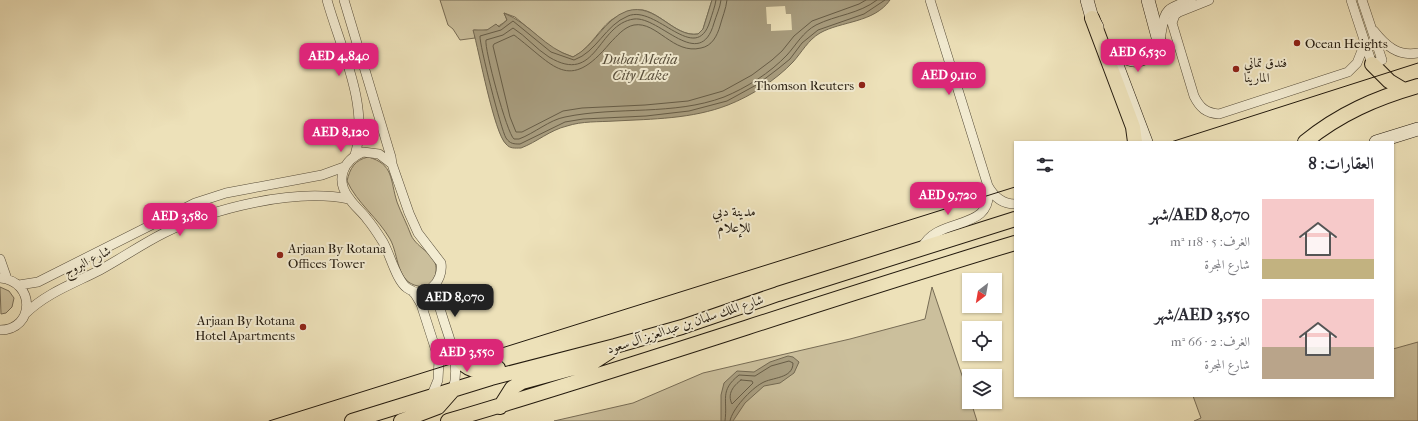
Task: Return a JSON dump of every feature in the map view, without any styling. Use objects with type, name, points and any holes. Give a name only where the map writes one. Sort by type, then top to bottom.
[{"type":"main road","points":[[1087,0],[1092,18],[1133,127],[1135,141]]},
{"type":"main road","points":[[1108,45],[1121,56],[1138,60],[1152,54],[1160,41],[1148,0]]},
{"type":"main road","points":[[1092,18],[1108,45],[1146,141]]},
{"type":"main road","points":[[1372,64],[1389,81],[1404,90]]},
{"type":"main road","points":[[1306,141],[1326,125],[1352,110],[1418,86]]},
{"type":"main road","points":[[1379,141],[1418,129]]},
{"type":"main road","name":"شارع الملك سلمان بن عبدالعزيز آل سعود","points":[[352,421],[453,390],[682,327],[1014,219]]},
{"type":"main road","name":"شارع الملك سلمان بن عبدالعزيز آل سعود","points":[[448,421],[500,407],[912,274],[1014,243]]},
{"type":"main road","points":[[500,407],[512,388],[522,382],[592,363],[600,359],[615,346]]},
{"type":"main road","points":[[455,354],[463,364],[479,372],[527,363],[545,365]]},
{"type":"main road","points":[[401,421],[438,407],[453,390]]},
{"type":"street","points":[[327,0],[356,95],[359,134],[355,155]]},
{"type":"street","points":[[344,0],[383,128],[392,164],[409,213],[418,233],[440,263],[441,274],[436,284],[425,291],[411,290]]},
{"type":"street","points":[[922,248],[931,234],[972,219],[983,211],[989,199],[988,186],[930,0]]},
{"type":"street","points":[[1160,41],[1165,13],[1174,6],[1191,0]]},
{"type":"street","points":[[1210,0],[1179,12],[1173,18],[1172,23],[1194,96],[1198,104],[1211,114],[1219,114],[1348,72],[1357,63],[1365,42]]},
{"type":"street","points":[[1347,0],[1356,15]]},
{"type":"street","points":[[1351,0],[1372,64],[1382,60],[1362,1]]},
{"type":"street","points":[[1370,27],[1391,48],[1405,53],[1418,53]]},
{"type":"street","points":[[392,164],[379,154],[363,152],[355,155],[344,167],[342,183],[349,199],[375,229],[388,252],[401,282],[415,294],[421,304],[439,360],[438,380],[431,397]]},
{"type":"street","name":"شارع البروج","points":[[19,285],[38,282],[195,203],[226,193],[322,175],[344,167]]},
{"type":"street","points":[[988,186],[995,197],[1006,203],[1014,204]]},
{"type":"street","name":"شارع البروج","points":[[0,330],[14,327],[20,322],[25,314],[47,296],[120,259],[164,233],[202,216],[228,208],[300,195],[324,195],[349,199]]},
{"type":"street","points":[[0,259],[4,278],[19,285],[26,295],[27,302],[25,314]]},
{"type":"street","points":[[436,284],[438,297],[455,354],[456,374],[453,390]]},
{"type":"shaded area","points":[[440,0],[712,0],[703,29],[698,34],[684,32],[650,12],[637,10],[611,20],[586,48],[573,57],[553,49],[515,17],[504,13],[507,20],[500,25],[487,30],[474,30],[475,38],[460,40],[453,29],[448,25]]},
{"type":"shaded area","points":[[368,157],[383,164],[387,169],[392,180],[397,202],[411,235],[434,260],[436,265],[436,273],[429,286],[418,286],[411,283],[402,274],[390,239],[380,224],[356,196],[347,181],[356,162]]},
{"type":"shaded area","points":[[0,287],[9,291],[14,298],[12,307],[6,313],[1,314]]},
{"type":"shaded area","points":[[932,287],[962,375],[962,409],[973,409],[977,421],[554,421],[633,403],[703,373],[850,339],[925,319]]},
{"type":"shaded area","points":[[1418,342],[1418,421],[1194,421],[1201,418],[1193,397],[1394,397],[1394,349]]},
{"type":"water","name":"Dubai Media City Lake","points":[[712,0],[890,0],[883,8],[875,13],[857,21],[828,29],[820,33],[805,46],[786,69],[771,81],[737,101],[714,110],[672,118],[579,123],[555,130],[521,148],[508,146],[501,137],[487,91],[473,30],[487,30],[496,24],[499,27],[507,20],[504,13],[522,23],[554,48],[573,57],[581,52],[612,20],[627,11],[647,11],[656,15],[680,31],[689,34],[698,34],[703,29]]},
{"type":"water","points":[[788,356],[793,357],[799,362],[794,373],[780,383],[764,386],[745,403],[733,421],[721,421],[721,395],[724,383],[737,371],[754,372],[770,362]]},
{"type":"pier","points":[[785,6],[786,14],[791,14],[792,30],[771,31],[771,24],[767,24],[766,7]]},
{"type":"tram line","points":[[1174,141],[1418,63]]},
{"type":"tram line","points":[[269,421],[1014,187]]},
{"type":"place","name":"Ocean Heights","points":[[1297,43]]},
{"type":"place","name":"فندق تماني المارينا","points":[[1236,69]]},
{"type":"place","name":"Thomson Reuters","points":[[862,85]]},
{"type":"place","name":"Arjaan By Rotana Offices Tower","points":[[280,255]]},
{"type":"place","name":"Arjaan By Rotana Hotel Apartments","points":[[303,327]]},
{"type":"district","name":"مدينة دبي للإعلام","points":[[734,220]]}]
